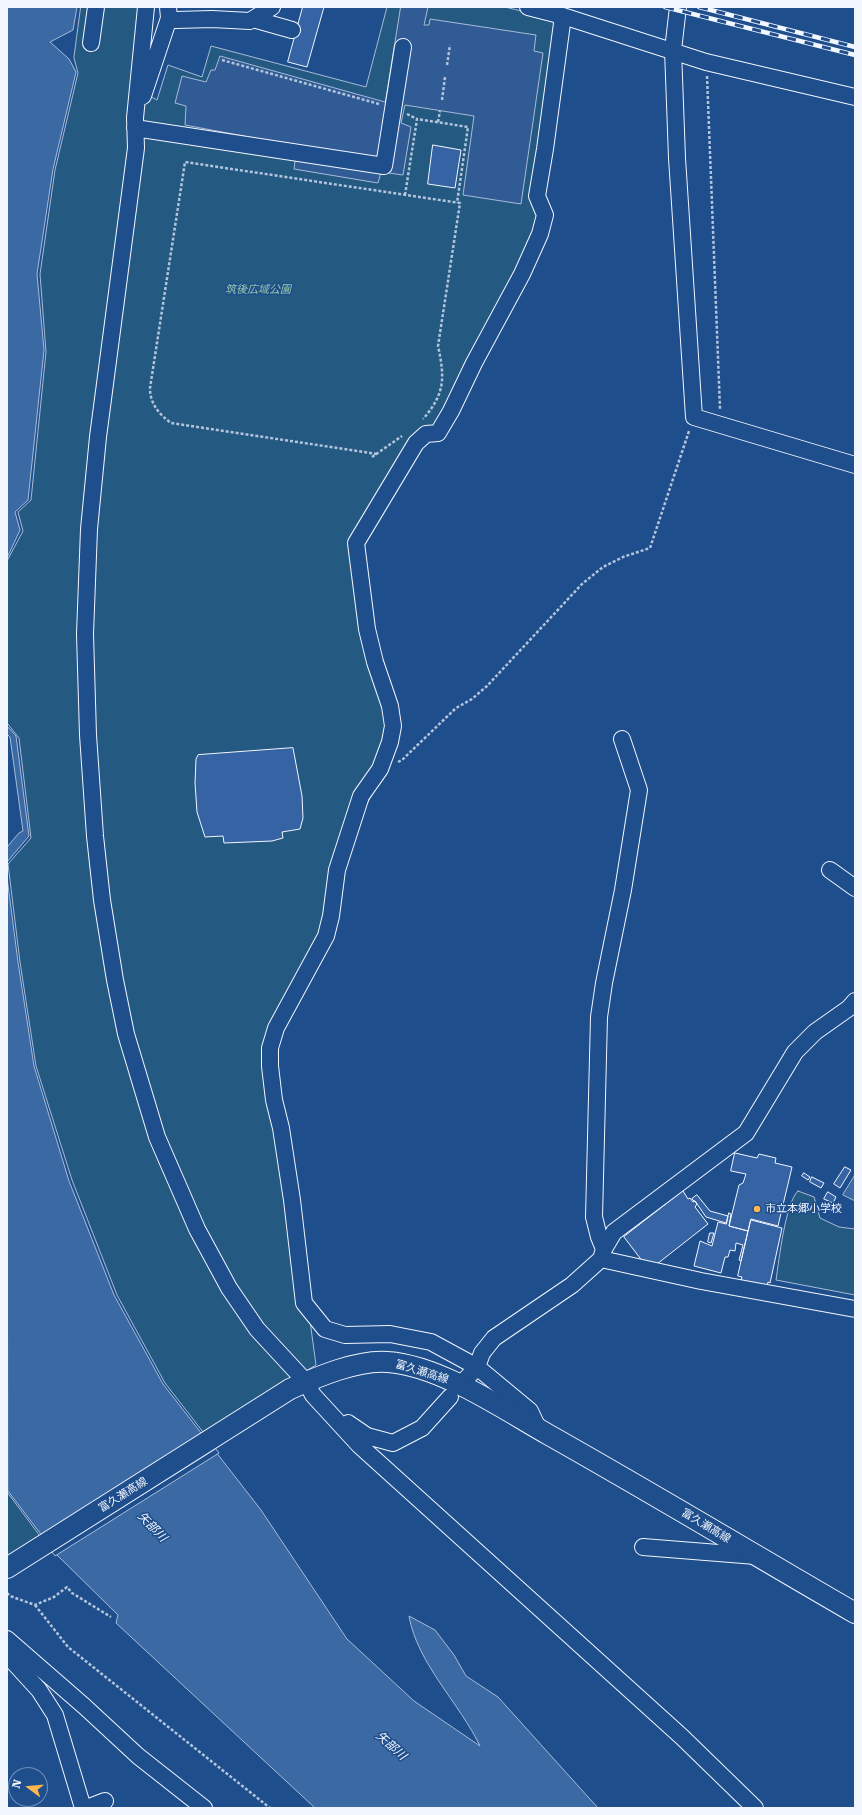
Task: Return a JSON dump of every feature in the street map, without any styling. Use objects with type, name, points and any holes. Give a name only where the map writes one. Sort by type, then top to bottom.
[{"type":"main road","name":"富久瀬高線","points":[[7,1568],[326,1374],[361,1365],[386,1362],[401,1364],[446,1377],[538,1428],[855,1613]]},
{"type":"street","points":[[91,43],[96,7]]},
{"type":"street","points":[[146,7],[135,123],[136,148],[98,437],[90,529],[85,634],[88,735],[95,836],[102,900],[115,980],[126,1034],[157,1137],[197,1229],[229,1288],[257,1330],[303,1388],[329,1411],[360,1444],[682,1736],[754,1808]]},
{"type":"street","points":[[135,123],[168,12],[176,20],[212,19],[250,21],[272,7]]},
{"type":"street","points":[[528,7],[563,16],[676,51],[703,61],[855,97]]},
{"type":"street","points":[[678,7],[676,51],[677,158],[694,417],[855,465]]},
{"type":"street","points":[[538,1428],[530,1411],[477,1367],[431,1342],[390,1334],[345,1335],[325,1329],[304,1303],[292,1200],[274,1100],[270,1066],[270,1048],[276,1028],[326,936],[340,862],[361,796],[380,769],[390,742],[393,726],[390,706],[375,662],[367,629],[356,543],[416,443],[426,434],[438,434],[522,274],[540,234],[545,215],[537,196],[563,16]]},
{"type":"street","points":[[253,19],[292,30]]},
{"type":"street","points":[[135,123],[384,166],[403,47]]},
{"type":"street","points":[[603,1254],[594,1217],[599,1017],[604,983],[623,890],[639,790],[622,739]]},
{"type":"street","points":[[830,870],[855,888]]},
{"type":"street","points":[[465,1380],[477,1367],[482,1353],[494,1338],[572,1285],[603,1254],[614,1232],[746,1133],[795,1052],[815,1032],[849,1008],[855,1001]]},
{"type":"street","points":[[603,1254],[701,1281],[855,1309]]},
{"type":"street","points":[[329,1411],[367,1436],[393,1443],[422,1428],[450,1397]]},
{"type":"street","points":[[643,1547],[756,1556]]},
{"type":"street","points":[[7,1639],[84,1706],[138,1756],[204,1808]]},
{"type":"street","points":[[7,1655],[39,1690],[55,1715],[83,1808],[105,1801]]},
{"type":"path","points":[[447,65],[450,45]]},
{"type":"path","points":[[222,60],[380,104],[381,108]]},
{"type":"path","points":[[703,61],[721,424]]},
{"type":"path","points":[[442,100],[445,77]]},
{"type":"path","points":[[438,122],[440,111]]},
{"type":"path","points":[[407,114],[417,119],[468,127],[457,203]]},
{"type":"path","points":[[405,195],[417,119]]},
{"type":"path","points":[[377,454],[171,423],[162,416],[150,399],[150,388],[185,162],[460,203],[438,346],[442,364],[442,387],[434,407],[422,420]]},
{"type":"path","points":[[380,769],[402,760],[456,708],[472,699],[487,686],[582,584],[603,567],[623,557],[650,548],[694,417]]},
{"type":"path","points":[[372,457],[406,433]]},
{"type":"path","points":[[35,1605],[54,1597],[67,1587],[72,1593],[112,1617]]},
{"type":"path","points":[[7,1593],[10,1596],[35,1605],[68,1647],[270,1808]]},
{"type":"green space","name":"筑後広域公園","points":[[81,7],[141,7],[132,87],[157,100],[168,65],[202,77],[211,46],[366,87],[387,7],[505,7],[558,20],[540,219],[438,426],[357,534],[389,713],[375,789],[364,809],[344,867],[334,929],[282,1021],[274,1056],[316,1365],[203,1432],[165,1383],[117,1295],[72,1180],[36,1066],[20,962],[8,864],[31,838],[19,738],[7,723],[7,561],[23,531],[18,512],[31,500],[46,352],[40,274],[55,170],[78,73],[74,58]]},
{"type":"green space","points":[[798,1191],[814,1197],[820,1218],[839,1227],[855,1229],[855,1295],[776,1280],[786,1219],[793,1197]]},
{"type":"green space","points":[[7,1492],[43,1540],[7,1562]]},
{"type":"shaded area","points":[[401,7],[428,7],[424,25],[429,25],[430,19],[536,35],[534,51],[543,53],[521,204],[463,195],[474,116],[405,105],[401,123],[411,127],[403,175],[381,172],[378,183],[294,169],[297,146],[185,125],[186,106],[175,103],[182,76],[206,82],[211,70],[215,70],[220,56],[385,102]]},
{"type":"water","points":[[7,7],[77,7],[73,30],[50,42],[69,59],[76,72],[53,169],[37,274],[44,350],[28,500],[15,512],[20,530],[7,558]]},
{"type":"water","points":[[7,726],[16,736],[29,836],[7,862],[7,847],[19,833],[23,831],[10,737],[7,734]]},
{"type":"water","name":"矢部川","points":[[7,877],[34,1066],[69,1181],[114,1295],[163,1384],[261,1510],[347,1639],[414,1701],[480,1746],[472,1730],[430,1667],[414,1633],[409,1616],[435,1630],[454,1655],[466,1676],[498,1697],[598,1808],[315,1808],[116,1623],[118,1615],[56,1554],[8,1491]]},
{"type":"water","points":[[855,1175],[855,1201],[843,1195]]},
{"type":"pier","points":[[216,1449],[219,1453],[55,1556],[52,1552]]},
{"type":"building","points":[[303,7],[324,7],[307,67],[288,62]]},
{"type":"building","points":[[433,145],[461,150],[455,188],[428,184]]},
{"type":"building","points":[[293,748],[302,796],[303,818],[300,829],[282,832],[283,838],[272,841],[224,843],[223,836],[205,837],[197,812],[195,783],[196,759],[198,755]]},
{"type":"building","points":[[735,1153],[757,1158],[759,1154],[776,1158],[775,1163],[792,1167],[778,1226],[751,1219],[748,1231],[729,1226],[739,1185],[743,1183],[746,1174],[731,1171]]},
{"type":"building","points":[[845,1167],[851,1170],[840,1188],[834,1184]]},
{"type":"building","points":[[804,1173],[810,1177],[808,1180],[802,1176]]},
{"type":"building","points":[[812,1177],[824,1183],[821,1188],[810,1182]]},
{"type":"building","points":[[683,1191],[688,1199],[690,1198],[693,1202],[695,1201],[697,1204],[695,1207],[708,1224],[657,1264],[643,1262],[624,1237]]},
{"type":"building","points":[[828,1192],[836,1197],[833,1203],[824,1199]]},
{"type":"building","points":[[697,1195],[710,1211],[728,1216],[726,1223],[706,1217],[692,1199]]},
{"type":"building","points":[[729,1213],[731,1214],[729,1226],[748,1231],[741,1261],[739,1260],[743,1245],[736,1243],[735,1251],[730,1250],[728,1257],[725,1257],[721,1273],[694,1266],[700,1241],[712,1246],[718,1222],[726,1224]]},
{"type":"building","points":[[751,1220],[782,1228],[770,1283],[768,1282],[767,1286],[741,1280],[742,1277],[738,1276]]},
{"type":"building","points":[[710,1233],[714,1233],[711,1243],[708,1242]]},
{"type":"railway","points":[[665,7],[855,55]]},
{"type":"railway","points":[[699,7],[855,47]]},
{"type":"place","name":"市立本郷小学校","points":[[757,1209]]}]
